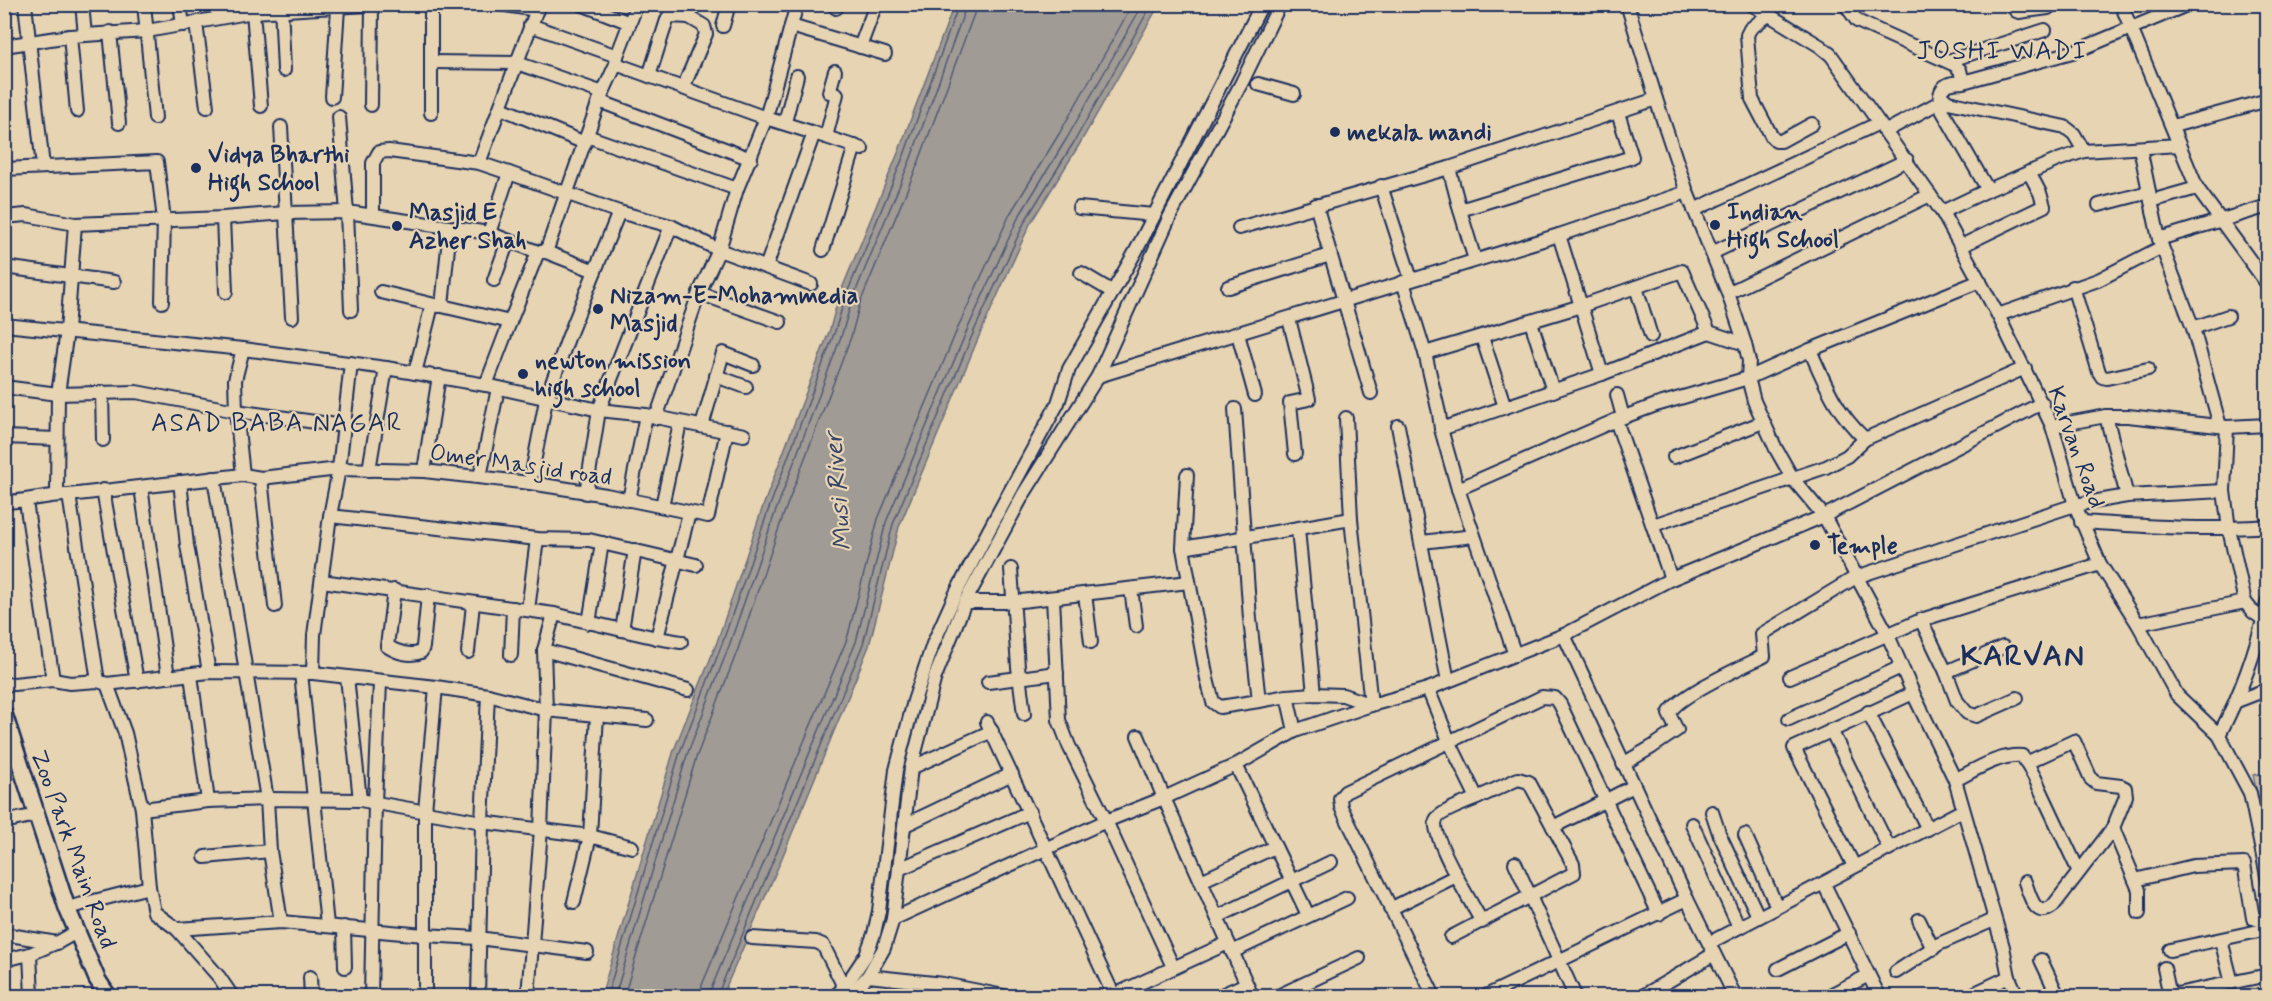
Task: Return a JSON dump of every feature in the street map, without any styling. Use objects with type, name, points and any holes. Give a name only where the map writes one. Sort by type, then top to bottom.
[{"type":"main road","name":"Zoo Park Main Road","points":[[4,714],[67,908],[97,979],[108,996]]},
{"type":"street","points":[[25,4],[43,167]]},
{"type":"street","points":[[82,4],[86,35]]},
{"type":"street","points":[[144,4],[155,118]]},
{"type":"street","points":[[180,4],[183,25]]},
{"type":"street","points":[[226,4],[226,18]]},
{"type":"street","points":[[431,4],[431,113]]},
{"type":"street","points":[[479,164],[538,7],[499,4]]},
{"type":"street","points":[[581,4],[630,23]]},
{"type":"street","points":[[480,477],[492,387],[510,322],[567,193],[637,4]]},
{"type":"street","points":[[689,17],[693,4]]},
{"type":"street","points":[[723,27],[729,4]]},
{"type":"street","points":[[629,500],[651,417],[699,293],[719,250],[737,189],[766,118],[797,4]]},
{"type":"street","points":[[860,47],[876,4]]},
{"type":"street","points":[[845,994],[868,976],[884,948],[893,919],[911,768],[935,677],[965,602],[1058,403],[1068,369],[1137,249],[1262,4]]},
{"type":"street","points":[[845,994],[866,955],[874,934],[896,770],[914,701],[933,644],[955,595],[1017,492],[1098,376],[1170,216],[1242,82],[1280,4]]},
{"type":"street","points":[[1627,4],[1687,192],[1728,294],[1745,344],[1749,361],[1748,378],[1754,400],[1793,479],[1824,516],[1887,633],[1912,693],[1956,780],[2003,947],[2009,977],[2017,996]]},
{"type":"street","name":"Karvan Road","points":[[1751,4],[1831,55],[1942,212],[1980,280],[2042,403],[2052,426],[2081,522],[2100,564],[2138,624],[2177,695],[2219,735],[2250,793],[2268,881]]},
{"type":"street","points":[[1845,4],[1857,21],[1955,64],[1960,70],[1963,82]]},
{"type":"street","points":[[2013,4],[2019,12],[2048,8],[2052,4]]},
{"type":"street","points":[[2121,4],[2197,188],[2268,285]]},
{"type":"street","points":[[2084,151],[2074,134],[2065,127],[1948,102],[1941,95],[1941,89],[1948,83],[1963,82],[2076,51],[2189,4]]},
{"type":"street","points":[[4,46],[110,32],[147,32],[281,7],[338,8],[376,5],[371,105]]},
{"type":"street","points":[[281,7],[284,70]]},
{"type":"street","points":[[332,97],[338,8]]},
{"type":"street","points":[[253,12],[261,106]]},
{"type":"street","points":[[649,76],[669,16],[689,17],[704,26],[706,34],[683,88]]},
{"type":"street","points":[[1767,16],[1750,29],[1747,35],[1752,99],[1776,141],[1781,141],[1812,124]]},
{"type":"street","points":[[196,23],[207,107]]},
{"type":"street","points":[[530,25],[649,76],[859,148],[823,250]]},
{"type":"street","points":[[791,26],[885,54]]},
{"type":"street","points":[[1948,61],[2045,30]]},
{"type":"street","points":[[110,32],[119,123]]},
{"type":"street","points":[[70,36],[77,111]]},
{"type":"street","points":[[431,62],[517,63],[751,159]]},
{"type":"street","points":[[766,267],[837,94],[829,92],[835,71]]},
{"type":"street","points":[[785,123],[797,76]]},
{"type":"street","points":[[1258,84],[1294,94]]},
{"type":"street","points":[[1239,228],[1449,168],[1656,99]]},
{"type":"street","points":[[2173,126],[2268,100]]},
{"type":"street","points":[[1694,210],[1938,104],[1988,190]]},
{"type":"street","points":[[501,108],[737,189]]},
{"type":"street","points":[[1460,210],[1632,157],[1618,113]]},
{"type":"street","points":[[339,117],[347,212],[351,310]]},
{"type":"street","points":[[281,127],[292,317]]},
{"type":"street","points":[[1942,212],[1988,190],[2084,151],[2179,145]]},
{"type":"street","points":[[2140,148],[2160,243],[2193,328],[2223,427],[2224,491],[2229,529],[2245,602],[2263,619]]},
{"type":"street","points":[[373,215],[373,163],[379,152],[389,151],[479,164],[619,212],[671,226],[719,250],[811,284]]},
{"type":"street","points":[[1712,253],[1907,160]]},
{"type":"street","points":[[4,169],[157,162],[164,220],[162,302]]},
{"type":"street","points":[[1449,168],[1475,260]]},
{"type":"street","points":[[1961,246],[2044,206],[2030,172]]},
{"type":"street","points":[[489,234],[509,173]]},
{"type":"street","points":[[1381,186],[1407,280],[1441,429],[1458,489],[1515,655]]},
{"type":"street","points":[[2099,205],[2197,188]]},
{"type":"street","points":[[1098,376],[1559,235],[1687,192]]},
{"type":"street","points":[[1728,294],[1930,195]]},
{"type":"street","points":[[1316,205],[1371,393]]},
{"type":"street","points":[[1998,315],[2098,280],[2160,243],[2268,206]]},
{"type":"street","points":[[1079,208],[1154,215]]},
{"type":"street","points":[[4,216],[26,215],[75,224],[347,212],[489,234],[595,271]]},
{"type":"street","points":[[530,483],[546,400],[568,338],[619,212]]},
{"type":"street","points":[[223,218],[226,292]]},
{"type":"street","points":[[75,224],[67,331],[58,394],[57,439],[63,494],[102,683],[125,733],[142,809],[149,887],[154,912],[177,929],[219,977],[232,996]]},
{"type":"street","points":[[586,493],[599,410],[671,226]]},
{"type":"street","points":[[415,373],[437,305],[450,228]]},
{"type":"street","points":[[1559,235],[1602,374]]},
{"type":"street","points":[[494,280],[508,241]]},
{"type":"street","points":[[1228,287],[1330,255]]},
{"type":"street","points":[[4,267],[114,282]]},
{"type":"street","points":[[1425,353],[1531,322],[1682,271],[1709,332]]},
{"type":"street","points":[[1081,273],[1113,292]]},
{"type":"street","points":[[1458,489],[1620,418],[1748,378],[1980,280]]},
{"type":"street","points":[[1635,287],[1651,336]]},
{"type":"street","points":[[2073,287],[2102,377],[2107,378],[2148,369]]},
{"type":"street","points":[[381,292],[510,322]]},
{"type":"street","points":[[699,293],[780,322]]},
{"type":"street","points":[[2193,328],[2228,316]]},
{"type":"street","points":[[1289,319],[1309,399],[1290,403],[1295,454]]},
{"type":"street","points":[[1531,322],[1553,391]]},
{"type":"street","points":[[4,326],[243,349],[386,368],[439,376],[599,410],[651,417],[744,435]]},
{"type":"street","points":[[1441,429],[1602,374],[1709,332],[1745,344]]},
{"type":"street","points":[[1238,334],[1255,395]]},
{"type":"street","points":[[1482,337],[1505,407]]},
{"type":"street","points":[[243,349],[236,380],[236,411],[243,475]]},
{"type":"street","points":[[1810,350],[1828,392],[1846,422],[1865,440]]},
{"type":"street","points":[[702,426],[723,353],[753,365]]},
{"type":"street","points":[[327,925],[313,798],[307,673],[339,469],[351,363]]},
{"type":"street","points":[[369,470],[386,368]]},
{"type":"street","points":[[1653,525],[1793,479],[1841,460],[1865,440],[2025,369]]},
{"type":"street","points":[[424,471],[439,376]]},
{"type":"street","points":[[716,376],[746,387]]},
{"type":"street","points":[[4,387],[58,394],[135,392],[236,411],[344,426]]},
{"type":"street","points":[[102,392],[103,440]]},
{"type":"street","points":[[1617,394],[1620,418],[1671,579]]},
{"type":"street","points":[[893,919],[1107,820],[1164,798],[1236,765],[1295,731],[1371,705],[1428,689],[1564,635],[1671,579],[1824,516],[2042,403]]},
{"type":"street","points":[[1235,409],[1246,537],[1250,619],[1259,701]]},
{"type":"street","points":[[2106,416],[2127,496]]},
{"type":"street","points":[[2052,426],[2106,416],[2128,416],[2223,427],[2268,425]]},
{"type":"street","points":[[1346,418],[1351,519],[1371,705]]},
{"type":"street","points":[[1674,457],[1763,422]]},
{"type":"street","points":[[662,507],[680,423]]},
{"type":"street","points":[[1398,426],[1448,681]]},
{"type":"street","name":"Omer Masjid road","points":[[4,502],[26,502],[63,494],[243,475],[261,478],[339,469],[424,471],[530,483],[708,516],[727,431]]},
{"type":"street","points":[[4,437],[57,439]]},
{"type":"street","points":[[1187,475],[1183,548],[1213,702],[1220,707],[1314,694],[1343,695],[1371,705]]},
{"type":"street","points":[[214,478],[267,799],[270,851],[281,922]]},
{"type":"street","points":[[261,478],[275,606]]},
{"type":"street","points":[[180,482],[187,545],[209,672]]},
{"type":"street","points":[[141,487],[168,677]]},
{"type":"street","points":[[102,490],[137,681]]},
{"type":"street","points":[[1623,764],[1677,730],[1669,714],[1675,705],[1707,685],[1764,656],[1762,634],[1856,577],[2075,505],[2127,496],[2224,491]]},
{"type":"street","points":[[26,502],[53,680]]},
{"type":"street","points":[[657,638],[689,513]]},
{"type":"street","points":[[330,516],[537,539],[589,540],[696,565]]},
{"type":"street","points":[[1183,548],[1351,519]]},
{"type":"street","points":[[2081,522],[2171,528],[2229,529],[2268,526]]},
{"type":"street","points":[[1298,529],[1314,694]]},
{"type":"street","points":[[1422,542],[1474,536]]},
{"type":"street","points":[[528,610],[537,539]]},
{"type":"street","points":[[589,623],[602,543]]},
{"type":"street","points":[[622,630],[635,550]]},
{"type":"street","points":[[1790,677],[1921,620],[2100,564]]},
{"type":"street","points":[[1011,569],[1012,602],[1024,714]]},
{"type":"street","points":[[322,581],[554,614],[681,642]]},
{"type":"street","points":[[965,602],[1012,602],[1189,582]]},
{"type":"street","points":[[1131,589],[1136,626]]},
{"type":"street","points":[[394,590],[387,646],[411,654],[421,652],[423,647],[428,595]]},
{"type":"street","points":[[1085,594],[1091,642]]},
{"type":"street","points":[[1053,598],[1059,720],[1069,746],[1107,820],[1173,967]]},
{"type":"street","points":[[2219,735],[2237,701],[2263,636],[2263,619],[2268,600]]},
{"type":"street","points":[[2138,624],[2245,602]]},
{"type":"street","points":[[468,652],[473,604]]},
{"type":"street","points":[[511,655],[513,608]]},
{"type":"street","points":[[528,996],[541,829],[546,710],[544,650],[554,614]]},
{"type":"street","points":[[1921,620],[1957,701],[1967,713],[1976,716],[2017,698]]},
{"type":"street","points":[[1564,635],[1623,764],[1735,996]]},
{"type":"street","points":[[1946,672],[2003,647]]},
{"type":"street","points":[[544,650],[688,690]]},
{"type":"street","points":[[1789,719],[1901,667]]},
{"type":"street","points":[[4,686],[53,680],[70,683],[137,681],[209,672],[307,673],[347,676],[488,695],[546,710],[647,720]]},
{"type":"street","points":[[988,682],[1057,673]]},
{"type":"street","points":[[191,675],[208,801]]},
{"type":"street","points":[[347,676],[360,800]]},
{"type":"street","points":[[371,996],[380,682]]},
{"type":"street","points":[[425,996],[425,811],[436,687]]},
{"type":"street","points":[[1428,689],[1477,798]]},
{"type":"street","points":[[2237,701],[2268,689]]},
{"type":"street","points":[[1854,866],[1794,748],[1912,693]]},
{"type":"street","points":[[478,996],[478,938],[488,695]]},
{"type":"street","points":[[1287,696],[1295,731]]},
{"type":"street","points":[[1434,996],[1341,807],[1340,798],[1345,792],[1542,697],[1555,698],[1560,704],[1659,914]]},
{"type":"street","points":[[1868,712],[1928,829]]},
{"type":"street","points":[[574,902],[590,836],[597,715]]},
{"type":"street","points":[[911,768],[989,727],[1113,996],[1133,993],[1173,967],[1230,947],[1347,898]]},
{"type":"street","points":[[1831,730],[1889,848]]},
{"type":"street","points":[[1138,736],[1252,996]]},
{"type":"street","points":[[2025,882],[2034,907],[2040,911],[2046,911],[2053,906],[2113,828],[2126,796],[2125,788],[2117,784],[2096,783],[2091,779],[2074,741],[2026,763]]},
{"type":"street","points":[[1956,780],[1994,761],[2014,755],[2022,756],[2079,872]]},
{"type":"street","points":[[1236,765],[1308,915]]},
{"type":"street","points":[[905,825],[1012,774]]},
{"type":"street","points":[[1451,937],[1482,922],[1574,873],[1573,864],[1533,787],[1523,779],[1518,779],[1441,814],[1436,819],[1434,828],[1456,876],[1482,922]]},
{"type":"street","points":[[1553,827],[1634,786]]},
{"type":"street","points":[[142,809],[208,801],[313,798],[360,800],[482,822],[590,836],[632,847]]},
{"type":"street","points":[[1643,996],[1739,927],[1963,810]]},
{"type":"street","points":[[899,869],[1030,812]]},
{"type":"street","points":[[1712,812],[1719,833],[1758,916]]},
{"type":"street","points":[[4,822],[36,815]]},
{"type":"street","points":[[1692,824],[1739,927]]},
{"type":"street","points":[[2113,828],[2139,890],[2139,913]]},
{"type":"street","points":[[1745,835],[1777,907]]},
{"type":"street","points":[[1201,881],[1275,848]]},
{"type":"street","points":[[205,857],[270,851]]},
{"type":"street","points":[[1217,917],[1331,862]]},
{"type":"street","points":[[1515,863],[1575,996]]},
{"type":"street","points":[[2135,880],[2193,866],[2244,864],[2253,918],[2268,922]]},
{"type":"street","points":[[1390,909],[1456,876]]},
{"type":"street","points":[[1824,884],[1849,933],[1867,976],[1879,996]]},
{"type":"street","points":[[67,908],[149,887]]},
{"type":"street","points":[[1486,996],[1687,899]]},
{"type":"street","points":[[1919,920],[1933,949]]},
{"type":"street","points":[[1896,972],[1933,949],[1994,920]]},
{"type":"street","points":[[177,929],[281,922],[478,938],[587,952]]},
{"type":"street","points":[[344,927],[345,967]]},
{"type":"street","points":[[2170,950],[2268,929]]},
{"type":"street","points":[[4,960],[30,954],[78,932]]},
{"type":"street","points":[[1778,969],[1849,933]]},
{"type":"street","points":[[4,934],[57,942]]},
{"type":"street","points":[[752,938],[816,942],[823,945],[845,994]]},
{"type":"street","points":[[2221,940],[2232,982]]},
{"type":"street","points":[[30,954],[32,996]]},
{"type":"street","points":[[1278,996],[1359,958]]},
{"type":"street","points":[[2041,960],[2058,996]]},
{"type":"street","points":[[2164,968],[2169,996],[2268,975]]},
{"type":"street","points":[[310,976],[311,996]]},
{"type":"street","points":[[868,976],[943,984],[1004,996]]},
{"type":"street","points":[[1828,996],[1867,976]]},
{"type":"street","points":[[1969,996],[2009,977]]},
{"type":"street","points":[[1219,996],[1246,984]]},
{"type":"shaded area","points":[[2268,773],[2267,838],[2253,775]]},
{"type":"water","name":"Musi River","points":[[954,5],[1159,5],[1079,145],[1030,224],[980,334],[899,527],[869,646],[779,865],[722,996],[601,996],[674,750],[717,642],[762,509],[830,329],[839,296],[898,153]]},
{"type":"place","name":"mekala mandi","points":[[1335,132]]},
{"type":"place","name":"Vidya Bharthi High School","points":[[196,168]]},
{"type":"place","name":"Indian High School","points":[[1715,225]]},
{"type":"place","name":"Masjid E Azher Shah","points":[[397,226]]},
{"type":"place","name":"Nizam-E-Mohammedia Masjid","points":[[598,309]]},
{"type":"place","name":"newton mission high school","points":[[523,374]]},
{"type":"place","name":"Temple","points":[[1815,545]]},
{"type":"district","name":"JOSHI WADI","points":[[2002,50]]},
{"type":"district","name":"ASAD BABA NAGAR","points":[[277,422]]},
{"type":"district","name":"KARVAN","points":[[2023,655]]}]
